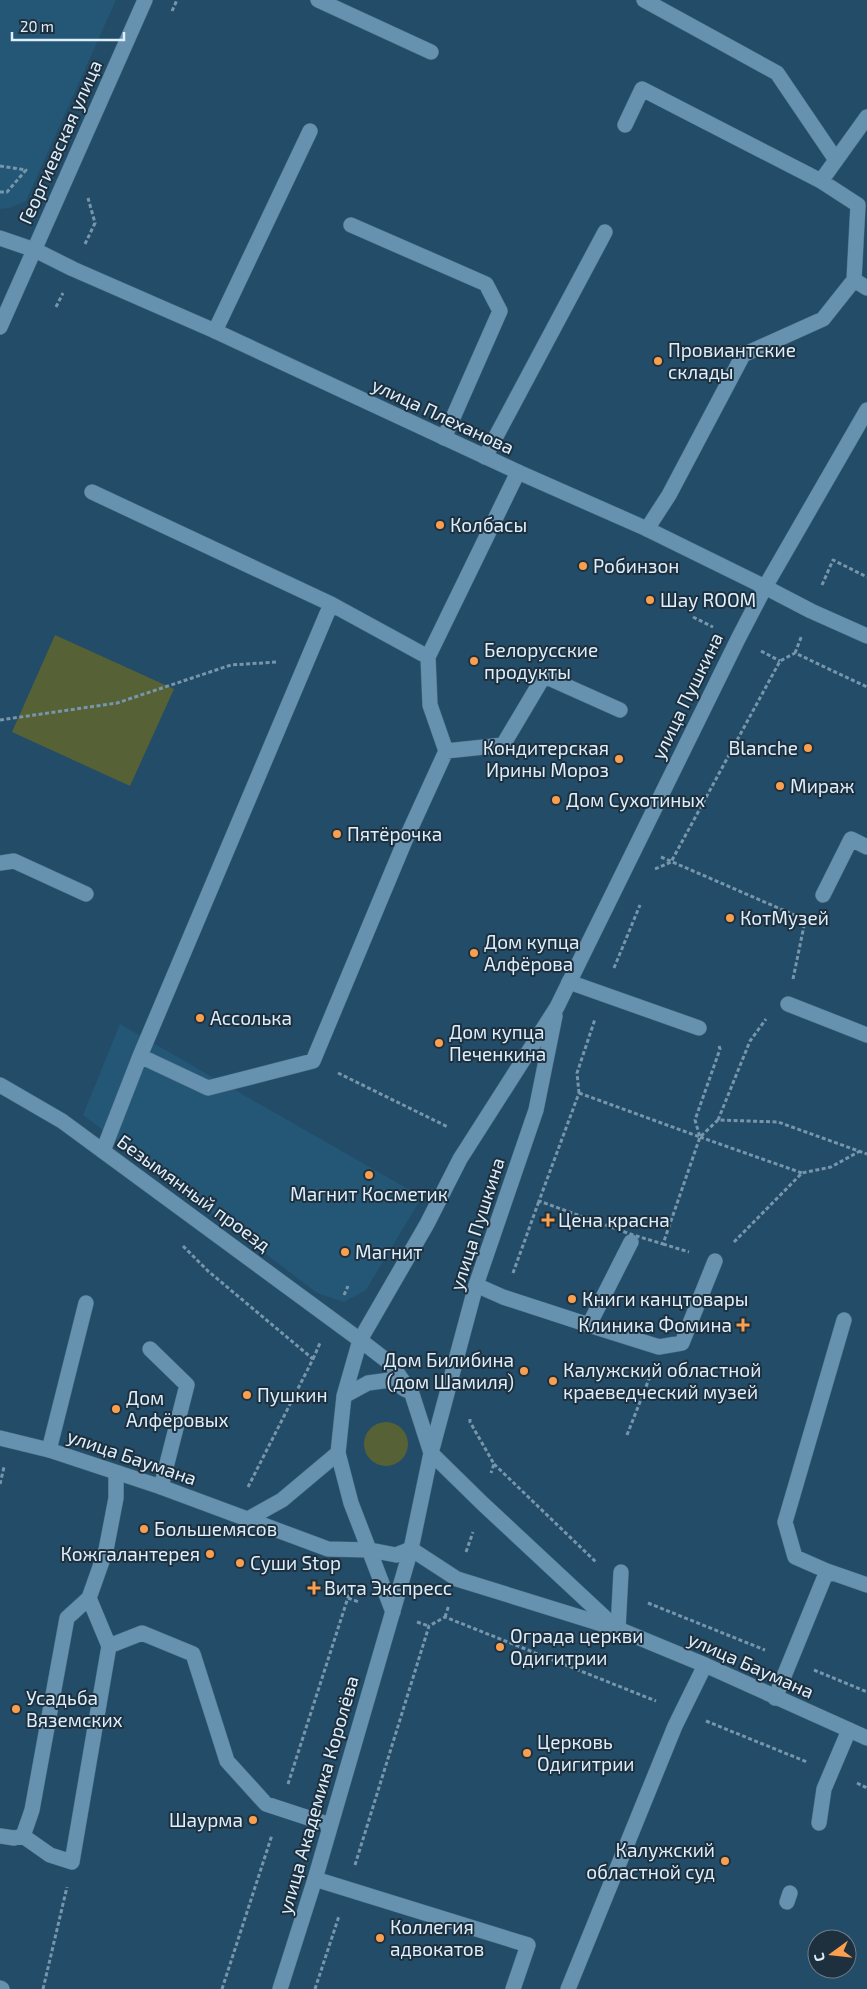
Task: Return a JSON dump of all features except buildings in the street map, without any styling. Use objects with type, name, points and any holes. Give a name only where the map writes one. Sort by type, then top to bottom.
[{"type":"street","name":"Георгиевская улица","points":[[0,327],[145,0]]},
{"type":"street","points":[[318,0],[431,52]]},
{"type":"street","points":[[644,0],[777,73],[836,160]]},
{"type":"street","points":[[625,125],[642,89],[821,181],[858,205],[860,284],[823,319],[743,355],[669,495],[648,530]]},
{"type":"street","points":[[821,181],[867,118]]},
{"type":"street","points":[[215,331],[310,131]]},
{"type":"street","points":[[351,225],[486,284],[500,312],[444,438]]},
{"type":"street","points":[[485,457],[605,232]]},
{"type":"street","name":"улица Плеханова","points":[[0,238],[34,250],[215,331],[485,457],[648,530],[811,611],[867,636]]},
{"type":"street","name":"улица Пушкина","points":[[338,1453],[344,1396],[360,1340],[426,1224],[460,1159],[557,1007],[765,587],[867,410]]},
{"type":"street","points":[[140,1056],[208,1088],[313,1061],[404,843],[446,752],[430,705],[428,656],[518,472]]},
{"type":"street","points":[[92,492],[331,604],[428,656]]},
{"type":"street","points":[[102,1151],[140,1056],[331,604]]},
{"type":"street","points":[[446,752],[503,745],[544,676],[620,710]]},
{"type":"street","points":[[822,895],[851,839],[867,847]]},
{"type":"street","points":[[0,863],[14,860],[86,894]]},
{"type":"street","points":[[569,982],[699,1028]]},
{"type":"street","points":[[788,1004],[867,1035]]},
{"type":"street","name":"улица Пушкина","points":[[411,1549],[431,1453],[476,1285],[536,1110],[557,1007]]},
{"type":"street","name":"Безымянный проезд","points":[[0,1085],[62,1121],[391,1364],[412,1394],[431,1453]]},
{"type":"street","points":[[589,1325],[630,1242]]},
{"type":"street","points":[[476,1285],[503,1297],[659,1347],[682,1343],[715,1261]]},
{"type":"street","points":[[49,1450],[86,1303]]},
{"type":"street","points":[[844,1320],[785,1522],[795,1558],[867,1585]]},
{"type":"street","points":[[150,1350],[187,1385],[162,1487]]},
{"type":"street","points":[[344,1396],[368,1383],[390,1380],[412,1394]]},
{"type":"street","name":"улица Баумана","points":[[0,1438],[49,1450],[162,1487],[328,1549],[370,1550],[396,1555],[411,1549],[457,1579],[618,1629],[704,1665],[867,1738]]},
{"type":"street","points":[[248,1519],[282,1500],[338,1453],[351,1503],[393,1612]]},
{"type":"street","name":"улица Баумана","points":[[431,1453],[482,1504],[618,1629]]},
{"type":"street","points":[[23,1836],[32,1810],[67,1618],[89,1598],[106,1550],[116,1498],[116,1473]]},
{"type":"street","name":"улица Академика Королёва","points":[[280,1989],[411,1549]]},
{"type":"street","points":[[775,1698],[827,1571]]},
{"type":"street","points":[[618,1629],[620,1579]]},
{"type":"street","points":[[0,1836],[14,1838],[23,1836],[50,1855],[72,1862],[109,1646],[89,1598]]},
{"type":"street","points":[[109,1646],[142,1633],[193,1654],[227,1761],[266,1804],[330,1825]]},
{"type":"street","points":[[568,1989],[671,1735],[704,1665]]},
{"type":"street","points":[[819,1823],[824,1789],[849,1730]]},
{"type":"street","points":[[314,1879],[528,1945],[513,1989]]},
{"type":"path","points":[[0,166],[26,170],[7,192],[0,192]]},
{"type":"path","points":[[87,197],[95,223]]},
{"type":"path","points":[[833,560],[867,577]]},
{"type":"path","points":[[655,870],[671,862],[780,661],[794,653],[867,686]]},
{"type":"path","points":[[0,720],[117,703],[231,665],[308,660]]},
{"type":"path","points":[[636,845],[805,921]]},
{"type":"path","points":[[539,1201],[633,1235],[664,1244],[700,1136],[718,1120],[750,1041],[771,1011],[788,1004],[805,921],[822,895]]},
{"type":"path","points":[[503,1297],[518,1263],[579,1092],[577,1073],[603,995],[644,896]]},
{"type":"path","points":[[699,1028],[714,1035],[720,1049],[695,1120],[700,1136]]},
{"type":"path","points":[[313,1061],[448,1128]]},
{"type":"path","points":[[579,1092],[802,1173]]},
{"type":"path","points":[[718,1120],[778,1122],[867,1154]]},
{"type":"path","points":[[715,1261],[802,1173],[831,1166],[860,1151]]},
{"type":"path","points":[[488,1251],[518,1263]]},
{"type":"path","points":[[626,1434],[659,1347]]},
{"type":"path","points":[[470,1412],[470,1422],[494,1464],[586,1551],[650,1604],[867,1692]]},
{"type":"path","points":[[0,1463],[5,1464]]},
{"type":"path","points":[[315,1989],[429,1626],[445,1617],[494,1464]]},
{"type":"path","points":[[222,1989],[353,1584],[349,1580]]},
{"type":"path","points":[[445,1617],[867,1788]]},
{"type":"path","points":[[43,1989],[72,1862]]},
{"type":"shaded area","points":[[0,0],[116,0],[26,201],[10,208],[0,209]]},
{"type":"shaded area","points":[[120,1024],[422,1197],[366,1290],[344,1302],[317,1293],[83,1115]]},
{"type":"green space","points":[[55,635],[174,689],[130,786],[12,732]]},
{"type":"green space","points":[[382,1422],[390,1422],[402,1428],[408,1444],[402,1460],[390,1466],[382,1466],[370,1460],[364,1448],[364,1440],[370,1428]]},
{"type":"place","name":"Провиантские склады","points":[[658,361]]},
{"type":"place","name":"Колбасы","points":[[440,525]]},
{"type":"place","name":"Робинзон","points":[[583,566]]},
{"type":"place","name":"Шау ROOM","points":[[650,600]]},
{"type":"place","name":"Белорусские продукты","points":[[474,661]]},
{"type":"place","name":"Blanche","points":[[808,748]]},
{"type":"place","name":"Кондитерская Ирины Мороз","points":[[619,759]]},
{"type":"place","name":"Мираж","points":[[780,786]]},
{"type":"place","name":"Дом Сухотиных","points":[[556,800]]},
{"type":"place","name":"Пятёрочка","points":[[337,834]]},
{"type":"place","name":"КотМузей","points":[[730,918]]},
{"type":"place","name":"Дом купца Алфёрова","points":[[474,953]]},
{"type":"place","name":"Ассолька","points":[[200,1018]]},
{"type":"place","name":"Дом купца Печенкина","points":[[439,1043]]},
{"type":"place","name":"Магнит Косметик","points":[[369,1175]]},
{"type":"place","name":"Цена красна","points":[[548,1220]]},
{"type":"place","name":"Магнит","points":[[345,1252]]},
{"type":"place","name":"Книги канцтовары","points":[[572,1299]]},
{"type":"place","name":"Клиника Фомина","points":[[743,1325]]},
{"type":"place","name":"Дом Билибина (дом Шамиля)","points":[[524,1371]]},
{"type":"place","name":"Калужский областной краеведческий музей","points":[[553,1381]]},
{"type":"place","name":"Пушкин","points":[[247,1395]]},
{"type":"place","name":"Дом Алфёровых","points":[[116,1409]]},
{"type":"place","name":"Большемясов","points":[[144,1529]]},
{"type":"place","name":"Кожгалантерея","points":[[210,1554]]},
{"type":"place","name":"Суши Stop","points":[[240,1563]]},
{"type":"place","name":"Вита Экспресс","points":[[314,1588]]},
{"type":"place","name":"Ограда церкви Одигитрии","points":[[500,1647]]},
{"type":"place","name":"Усадьба Вяземских","points":[[16,1709]]},
{"type":"place","name":"Церковь Одигитрии","points":[[527,1753]]},
{"type":"place","name":"Шаурма","points":[[253,1820]]},
{"type":"place","name":"Калужский областной суд","points":[[725,1861]]},
{"type":"place","name":"Коллегия адвокатов","points":[[380,1938]]}]
